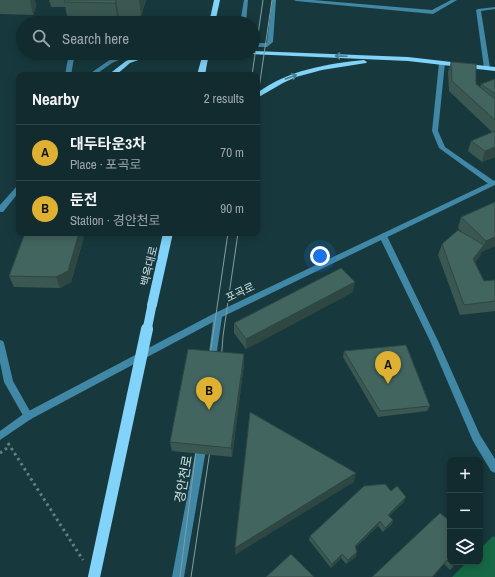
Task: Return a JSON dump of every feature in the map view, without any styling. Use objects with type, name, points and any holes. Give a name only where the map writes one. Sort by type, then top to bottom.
[{"type":"main road","points":[[214,16],[218,0]]},
{"type":"main road","points":[[260,53],[408,59],[495,69]]},
{"type":"main road","points":[[260,93],[282,80],[308,71],[362,62],[408,59]]},
{"type":"main road","points":[[116,72],[128,62],[134,60]]},
{"type":"main road","points":[[202,72],[204,60]]},
{"type":"main road","points":[[164,236],[166,246]]},
{"type":"main road","name":"백옥대로","points":[[94,577],[168,236]]},
{"type":"main road","points":[[166,246],[171,236]]},
{"type":"street","points":[[244,16],[246,0]]},
{"type":"street","points":[[260,45],[267,45],[270,42],[274,0]]},
{"type":"street","points":[[296,0],[433,12],[455,0]]},
{"type":"street","points":[[487,68],[478,10],[495,8]]},
{"type":"street","points":[[69,72],[71,60]]},
{"type":"street","points":[[95,72],[115,60]]},
{"type":"street","points":[[442,62],[435,131],[442,148],[494,183]]},
{"type":"street","name":"포곡로","points":[[1,435],[28,416],[218,315],[494,183]]},
{"type":"street","points":[[0,210],[16,191]]},
{"type":"street","points":[[383,236],[435,343],[476,438],[495,468]]},
{"type":"street","points":[[211,368],[218,315]]},
{"type":"street","points":[[0,343],[9,382],[28,416]]},
{"type":"street","name":"경안천로","points":[[178,577],[203,437]]},
{"type":"path","points":[[1,435],[10,446],[86,564]]},
{"type":"path","points":[[0,453],[10,446]]},
{"type":"green space","points":[[493,536],[495,538],[495,577],[452,577],[464,565],[483,565],[483,546]]},
{"type":"building","points":[[65,0],[116,0],[115,3],[64,2]]},
{"type":"building","points":[[451,62],[476,64],[476,84],[495,99],[495,120],[452,81]]},
{"type":"building","points":[[495,79],[495,94],[481,84]]},
{"type":"building","points":[[495,131],[495,147],[485,151],[471,141]]},
{"type":"building","points":[[495,202],[495,237],[486,241],[461,217]]},
{"type":"building","points":[[458,230],[484,245],[473,259],[484,281],[495,280],[495,301],[464,305],[442,244]]},
{"type":"building","points":[[24,236],[78,236],[68,271],[56,277],[9,276]]},
{"type":"building","points":[[341,268],[355,282],[246,339],[234,323]]},
{"type":"building","points":[[406,345],[430,406],[380,411],[344,351]]},
{"type":"building","points":[[188,349],[244,354],[231,448],[170,442]]},
{"type":"building","points":[[250,412],[356,473],[235,548]]},
{"type":"building","points":[[385,484],[391,491],[397,486],[406,497],[388,515],[393,520],[385,528],[380,521],[355,546],[357,552],[348,560],[342,554],[332,564],[310,536],[364,486]]},
{"type":"building","points":[[440,513],[447,519],[447,560],[432,577],[372,577]]},
{"type":"building","points":[[291,554],[314,577],[266,577]]},
{"type":"tram line","points":[[260,20],[263,0]]},
{"type":"tram line","points":[[260,82],[272,0]]},
{"type":"tram line","points":[[252,72],[254,60]]},
{"type":"tram line","points":[[209,362],[228,236]]},
{"type":"tram line","points":[[221,363],[223,336],[238,236]]},
{"type":"tram line","points":[[180,577],[197,443]]},
{"type":"tram line","points":[[191,577],[211,444]]},
{"type":"place","name":"대두타운3차","points":[[388,384]]},
{"type":"place","name":"둔전","points":[[209,410]]}]
